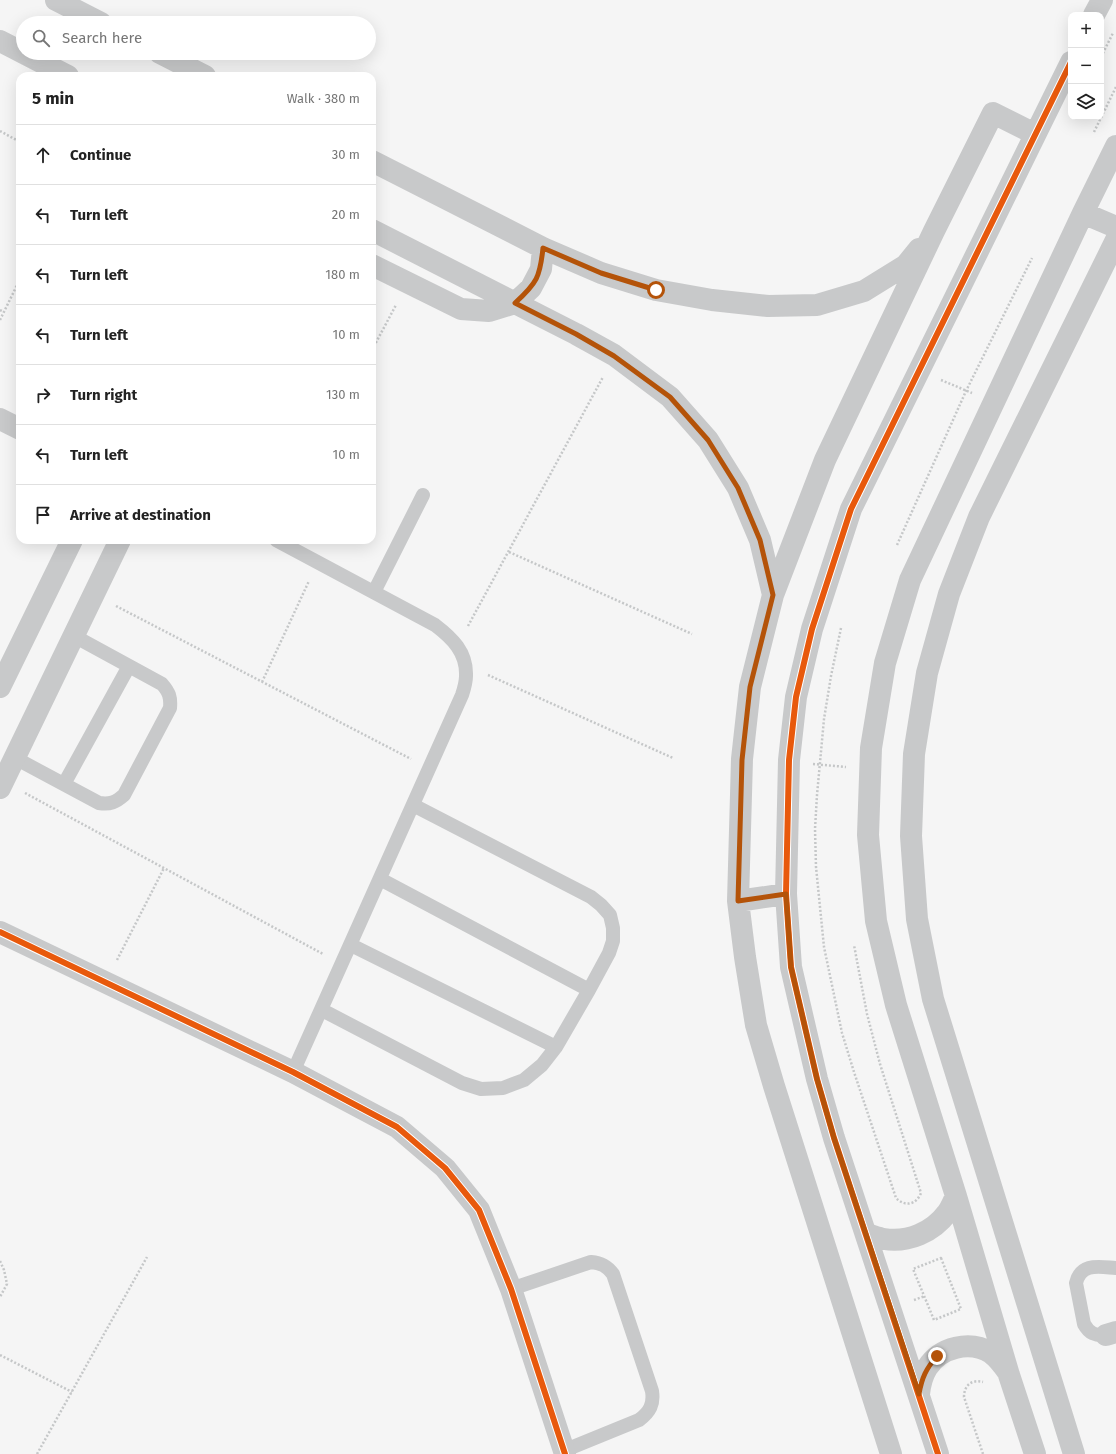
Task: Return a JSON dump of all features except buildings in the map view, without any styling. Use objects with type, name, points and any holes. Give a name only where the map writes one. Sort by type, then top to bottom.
[{"type":"street","points":[[56,0],[87,16]]},
{"type":"street","points":[[1096,12],[1102,0]]},
{"type":"street","points":[[0,41],[16,53]]},
{"type":"street","points":[[26,60],[36,67],[54,72]]},
{"type":"street","points":[[174,60],[197,72]]},
{"type":"street","points":[[938,1454],[834,1138],[815,1072],[791,967],[786,894],[789,760],[796,697],[812,629],[851,509],[1068,68]]},
{"type":"street","points":[[891,1454],[756,1025],[738,901],[742,760],[750,687],[773,595],[825,460],[934,231],[993,114],[1035,134]]},
{"type":"street","points":[[1035,1454],[896,1005],[876,921],[868,835],[871,748],[885,663],[910,580],[1116,146]]},
{"type":"street","points":[[376,163],[543,248],[601,273],[656,290],[712,300],[768,306],[818,305],[864,291],[906,265],[934,231]]},
{"type":"street","points":[[1083,213],[1116,227]]},
{"type":"street","points":[[376,232],[576,334],[614,356],[670,397],[708,440],[738,488],[760,540],[773,595]]},
{"type":"street","points":[[1074,1454],[933,999],[917,919],[911,836],[916,747],[927,673],[949,594],[979,517],[1116,240]]},
{"type":"street","points":[[376,268],[461,309],[489,310],[515,303],[531,288],[541,269],[543,248]]},
{"type":"street","points":[[0,419],[16,427]]},
{"type":"street","points":[[0,687],[70,544]]},
{"type":"street","points":[[2,785],[118,544]]},
{"type":"street","points":[[738,901],[786,894]]},
{"type":"street","points":[[0,932],[294,1072],[396,1127],[445,1168],[479,1210],[511,1289],[564,1452]]},
{"type":"street","points":[[866,1234],[883,1239],[901,1240],[919,1235],[935,1226],[948,1212],[956,1196]]},
{"type":"street","points":[[919,1394],[921,1380],[927,1367],[937,1356],[949,1350],[963,1346],[978,1348],[991,1353],[1002,1362],[1009,1374]]},
{"type":"lane","points":[[374,592],[423,495]]},
{"type":"lane","points":[[284,544],[434,625],[450,636],[458,646],[463,656],[466,676],[462,694],[294,1072]]},
{"type":"lane","points":[[15,758],[99,803],[108,804],[117,802],[124,795],[170,708],[171,699],[168,690],[162,684],[74,636]]},
{"type":"lane","points":[[64,784],[129,666]]},
{"type":"lane","points":[[322,1010],[462,1083],[481,1089],[503,1088],[524,1080],[542,1066],[556,1047],[609,953],[613,941],[613,928],[610,915],[602,905],[591,897],[413,805]]},
{"type":"lane","points":[[380,879],[589,990]]},
{"type":"lane","points":[[351,945],[556,1047]]},
{"type":"lane","points":[[511,1289],[591,1262],[600,1263],[608,1268],[613,1274],[652,1391],[653,1400],[651,1409],[645,1416],[639,1420],[564,1452]]},
{"type":"lane","points":[[1111,1334],[1098,1336],[1087,1329],[1084,1324],[1076,1283],[1081,1272],[1086,1268],[1116,1268]]},
{"type":"path","points":[[1104,51],[1116,27]]},
{"type":"path","points":[[0,131],[16,140]]},
{"type":"path","points":[[376,343],[408,284]]},
{"type":"path","points":[[0,320],[16,287]]},
{"type":"path","points":[[0,310],[4,312]]},
{"type":"path","points":[[458,646],[614,356]]},
{"type":"path","points":[[919,369],[994,402]]},
{"type":"path","points":[[509,552],[692,634]]},
{"type":"path","points":[[262,682],[318,562]]},
{"type":"path","points":[[94,594],[429,769]]},
{"type":"path","points":[[465,665],[673,758]]},
{"type":"path","points":[[789,760],[820,765],[870,767]]},
{"type":"path","points":[[2,785],[164,868],[342,964]]},
{"type":"path","points":[[105,982],[164,868]]},
{"type":"path","points":[[37,1454],[147,1257]]},
{"type":"path","points":[[941,1258],[961,1309],[934,1320],[914,1269],[941,1258]]},
{"type":"path","points":[[0,1261],[4,1270],[7,1284],[0,1297]]},
{"type":"path","points":[[0,1355],[72,1392]]},
{"type":"path","points":[[982,1454],[964,1397],[964,1391],[971,1382],[978,1380],[984,1382]]},
{"type":"cycle path","points":[[938,1454],[834,1138],[817,1079],[791,967],[786,894],[789,760],[796,697],[812,629],[851,509],[1068,68]]},
{"type":"cycle path","points":[[0,932],[293,1072],[397,1127],[445,1168],[479,1210],[511,1289],[565,1454]]},
{"type":"route","points":[[656,290],[601,273],[543,248],[541,269],[531,288],[515,303],[576,334],[614,356],[670,397],[708,440],[738,488],[760,540],[773,595],[750,687],[742,760],[738,901],[786,894],[791,967],[817,1079],[834,1138],[919,1394],[921,1380],[927,1367],[937,1356]]}]
